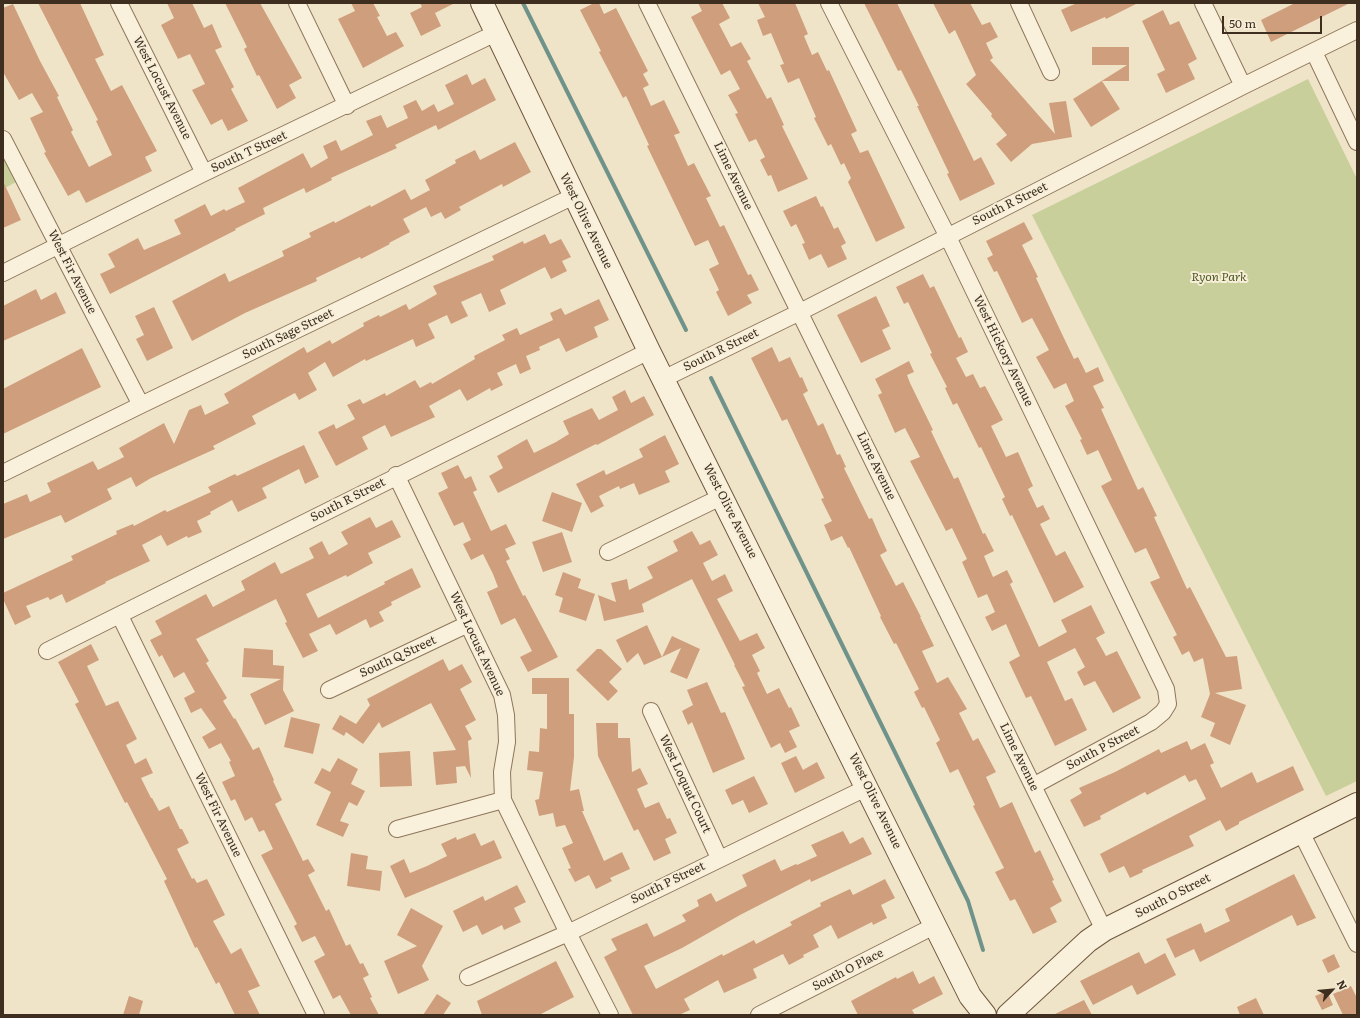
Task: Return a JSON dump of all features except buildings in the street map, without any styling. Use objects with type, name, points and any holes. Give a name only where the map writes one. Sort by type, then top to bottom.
[{"type":"street","name":"West Locust Avenue","points":[[119,3],[204,173]]},
{"type":"street","points":[[297,3],[347,106]]},
{"type":"street","name":"West Olive Avenue","points":[[482,3],[649,351],[868,787],[970,996],[986,1015]]},
{"type":"street","name":"Lime Avenue","points":[[647,3],[1104,930]]},
{"type":"street","name":"West Hickory Avenue","points":[[829,3],[947,235],[1166,689],[1168,704]]},
{"type":"street","points":[[1019,3],[1051,72]]},
{"type":"street","points":[[1203,3],[1243,86]]},
{"type":"street","name":"South R Street","points":[[663,379],[800,312],[947,235],[1357,30]]},
{"type":"street","name":"South T Street","points":[[3,273],[59,247],[204,173],[347,106],[496,33]]},
{"type":"street","points":[[1314,52],[1357,142]]},
{"type":"street","name":"West Fir Avenue","points":[[3,139],[141,404]]},
{"type":"street","name":"South Sage Street","points":[[3,473],[141,404],[574,196]]},
{"type":"street","name":"South R Street","points":[[47,651],[120,616],[396,475],[649,351]]},
{"type":"street","name":"West Locust Avenue","points":[[396,475],[502,695],[506,714],[507,742],[502,772],[503,800],[610,1015]]},
{"type":"street","points":[[608,552],[723,496]]},
{"type":"street","name":"West Fir Avenue","points":[[120,616],[316,1015]]},
{"type":"street","name":"South Q Street","points":[[329,690],[468,624]]},
{"type":"street","name":"South P Street","points":[[1033,786],[1151,722],[1163,712],[1168,704]]},
{"type":"street","name":"West Loquat Court","points":[[651,711],[719,858]]},
{"type":"street","name":"South P Street","points":[[468,977],[568,933],[719,858],[868,787]]},
{"type":"street","points":[[397,829],[503,800]]},
{"type":"street","name":"South O Street","points":[[1008,1015],[1088,941],[1104,930],[1357,804]]},
{"type":"street","points":[[1301,832],[1357,944]]},
{"type":"street","name":"South O Place","points":[[759,1015],[936,925]]},
{"type":"green space","name":"Ryon Park","points":[[1308,79],[1357,179],[1357,781],[1326,796],[1032,215]]},
{"type":"green space","points":[[3,146],[20,180],[3,189]]},
{"type":"waterway","points":[[523,3],[686,330]]},
{"type":"waterway","points":[[711,378],[968,901],[983,950]]}]
